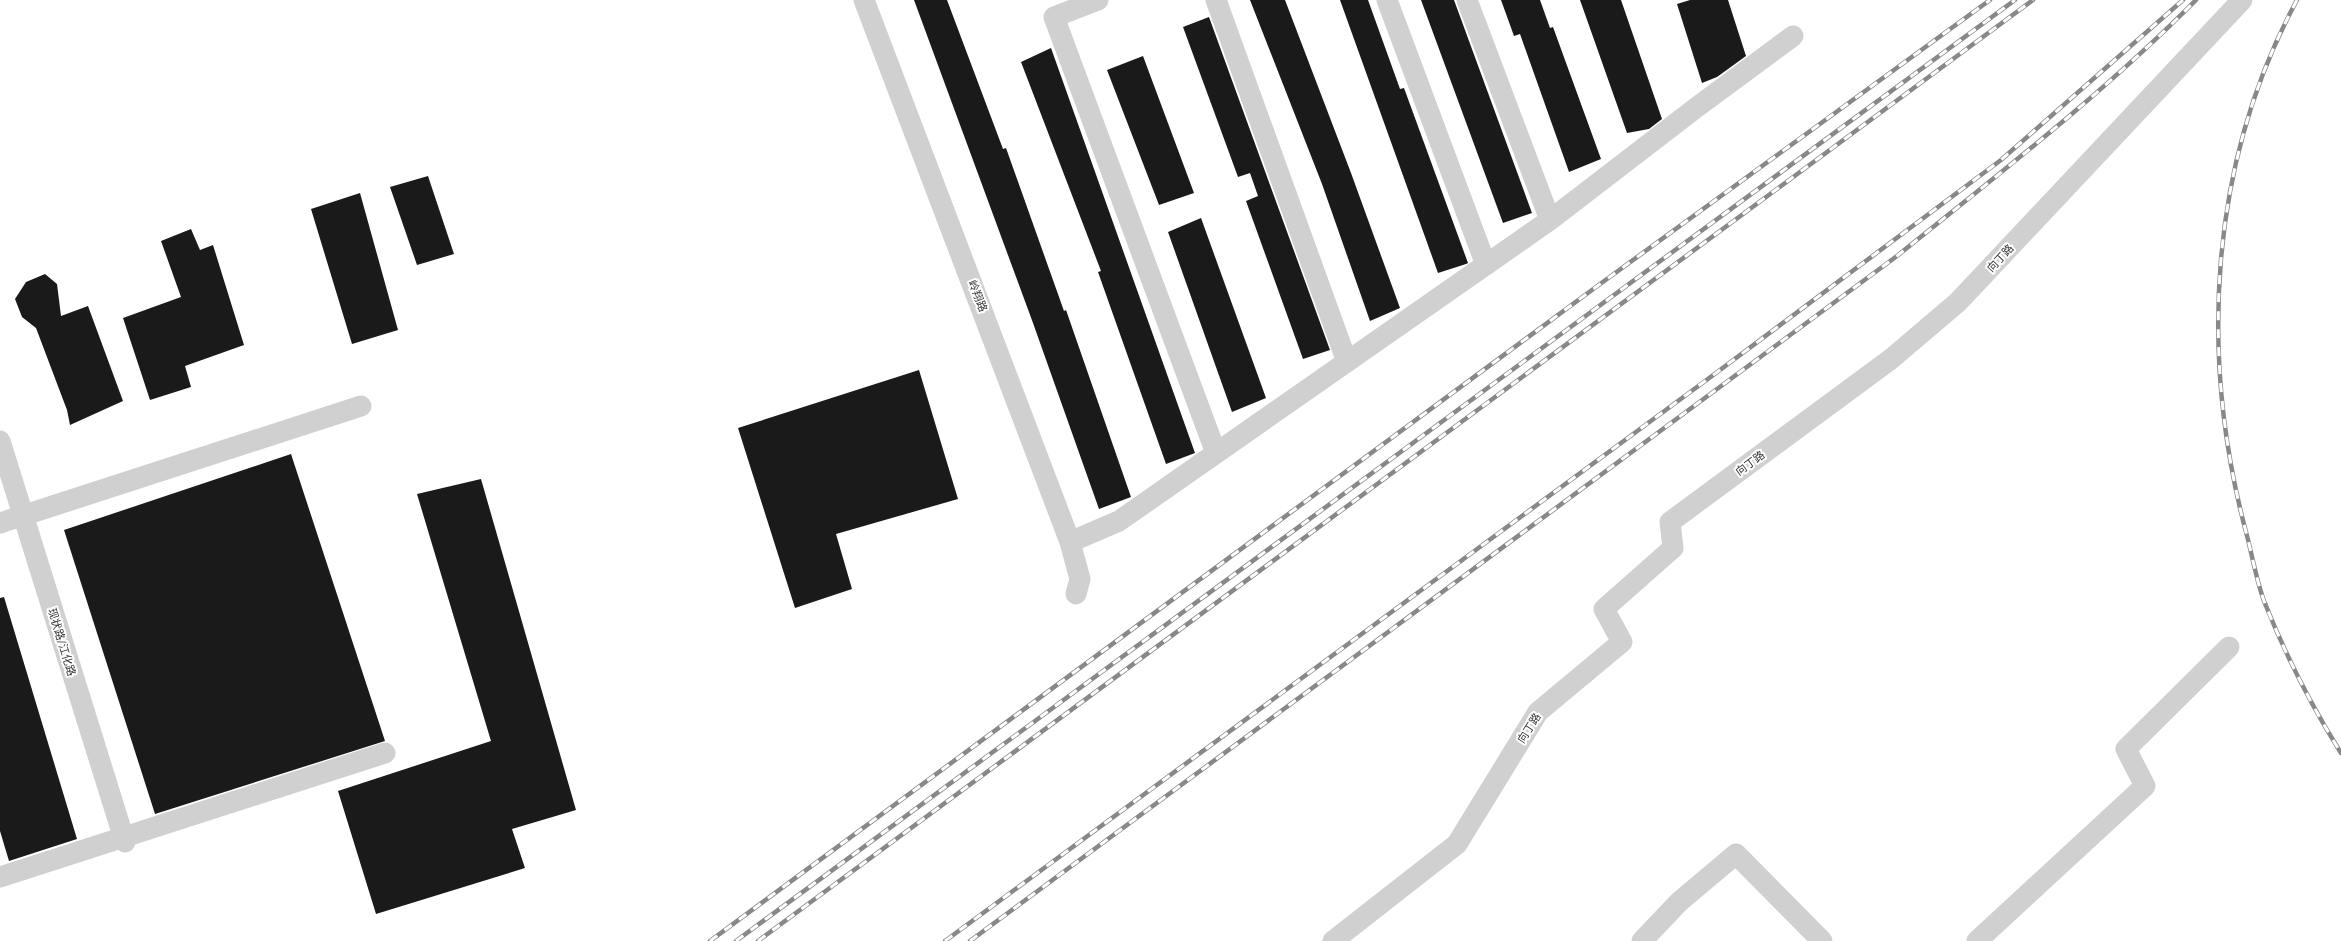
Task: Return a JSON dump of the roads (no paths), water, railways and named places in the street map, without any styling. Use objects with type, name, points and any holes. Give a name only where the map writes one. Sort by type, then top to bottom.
[{"type":"street","name":"岭翔路","points":[[864,0],[1070,542],[1080,579],[1076,594]]},
{"type":"street","points":[[1098,0],[1051,9],[1216,453]]},
{"type":"street","points":[[1216,0],[1347,362]]},
{"type":"street","points":[[1387,0],[1486,265]]},
{"type":"street","points":[[1467,0],[1550,220]]},
{"type":"street","name":"向丁路","points":[[1333,941],[1457,844],[1538,712],[1622,642],[1604,609],[1674,548],[1670,522],[1891,359],[1958,302],[2242,0]]},
{"type":"street","points":[[1070,542],[1119,521],[1486,265],[1550,220],[1697,107],[1793,36]]},
{"type":"street","points":[[0,523],[361,406]]},
{"type":"street","name":"现状路/江化路","points":[[0,441],[124,840]]},
{"type":"street","points":[[1977,941],[2145,786],[2126,749],[2229,648]]},
{"type":"street","points":[[0,876],[124,840],[385,753]]},
{"type":"street","points":[[1642,941],[1679,902],[1736,854],[1822,941]]},
{"type":"railway","points":[[710,941],[1596,287],[1990,0]]},
{"type":"railway","points":[[736,941],[2015,0]]},
{"type":"railway","points":[[758,941],[2033,0]]},
{"type":"railway","points":[[945,941],[1716,373],[2001,160],[2183,0]]},
{"type":"railway","points":[[970,941],[1897,256],[2051,132],[2125,68],[2196,0]]},
{"type":"railway","points":[[2297,0],[2268,62],[2245,127],[2230,193],[2221,261],[2218,329],[2222,397],[2231,465],[2261,593],[2299,679],[2341,753]]}]
